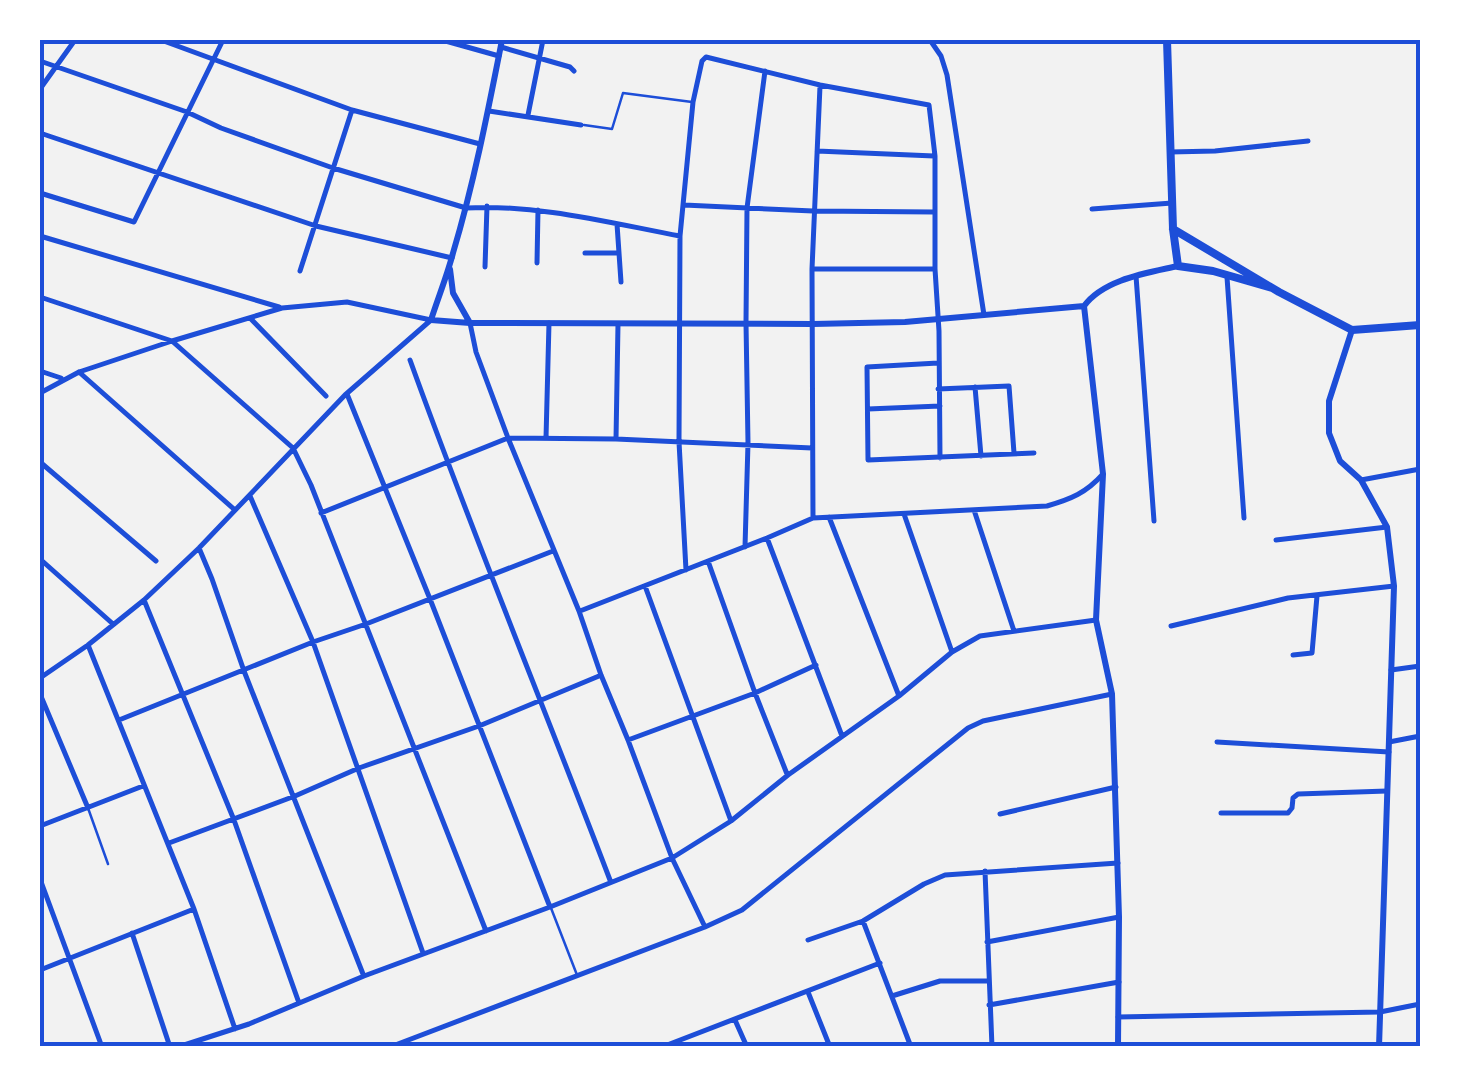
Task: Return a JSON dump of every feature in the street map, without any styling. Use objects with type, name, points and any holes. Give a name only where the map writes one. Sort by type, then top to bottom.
[{"type":"main road","points":[[1166,40],[1172,229],[1178,266],[1213,271],[1272,288]]},
{"type":"main road","points":[[1172,229],[1352,330],[1420,325]]},
{"type":"main road","points":[[1213,271],[1218,255]]},
{"type":"street","points":[[40,89],[75,40]]},
{"type":"street","points":[[160,40],[352,110],[480,144]]},
{"type":"street","points":[[40,193],[134,222],[224,40]]},
{"type":"street","points":[[442,40],[501,48],[570,66],[574,71]]},
{"type":"street","points":[[528,115],[543,40]]},
{"type":"street","points":[[930,40],[947,74],[984,316]]},
{"type":"street","points":[[40,678],[144,600],[346,394],[430,320],[466,208],[501,48]]},
{"type":"street","points":[[686,570],[679,442],[680,236],[693,102],[706,58],[820,85],[929,104],[934,156],[940,458]]},
{"type":"street","points":[[40,61],[333,168],[466,208],[538,210],[680,236]]},
{"type":"street","points":[[745,546],[747,208],[765,71]]},
{"type":"street","points":[[812,518],[813,210],[820,85]]},
{"type":"street","points":[[300,272],[352,110]]},
{"type":"street","points":[[490,111],[581,125]]},
{"type":"street","points":[[40,133],[316,226],[451,262]]},
{"type":"street","points":[[1170,152],[1308,142]]},
{"type":"street","points":[[817,151],[934,156]]},
{"type":"street","points":[[1092,209],[1172,202]]},
{"type":"street","points":[[684,205],[934,212]]},
{"type":"street","points":[[486,267],[487,206]]},
{"type":"street","points":[[537,263],[538,210]]},
{"type":"street","points":[[618,224],[621,282]]},
{"type":"street","points":[[40,236],[282,308]]},
{"type":"street","points":[[585,253],[619,253]]},
{"type":"street","points":[[451,262],[454,294],[470,323],[476,352],[508,438],[672,858],[705,927]]},
{"type":"street","points":[[40,392],[78,372],[282,308],[347,302],[430,320],[470,323],[813,324],[937,320],[1084,306],[1096,293],[1136,276],[1178,266]]},
{"type":"street","points":[[812,269],[934,269]]},
{"type":"street","points":[[1136,276],[1154,520]]},
{"type":"street","points":[[1227,276],[1244,518]]},
{"type":"street","points":[[40,296],[172,341],[293,448],[486,931]]},
{"type":"street","points":[[1084,306],[1103,474],[1096,620],[1112,694],[1119,917],[1118,1047]]},
{"type":"street","points":[[250,318],[326,396]]},
{"type":"street","points":[[546,438],[548,323]]},
{"type":"street","points":[[616,439],[618,324]]},
{"type":"street","points":[[1352,330],[1329,401],[1328,427],[1340,461],[1361,480],[1387,528],[1394,586],[1379,1047]]},
{"type":"street","points":[[410,360],[611,882]]},
{"type":"street","points":[[939,363],[868,366],[868,460],[1034,454]]},
{"type":"street","points":[[40,371],[63,379]]},
{"type":"street","points":[[78,372],[235,510]]},
{"type":"street","points":[[938,389],[1009,386],[1014,454]]},
{"type":"street","points":[[974,387],[981,456]]},
{"type":"street","points":[[346,394],[550,906]]},
{"type":"street","points":[[868,408],[940,406]]},
{"type":"street","points":[[321,513],[508,438],[812,448]]},
{"type":"street","points":[[40,462],[156,561]]},
{"type":"street","points":[[1361,480],[1420,469]]},
{"type":"street","points":[[578,611],[812,518],[1047,506],[1088,491],[1103,474]]},
{"type":"street","points":[[250,496],[313,642],[423,953]]},
{"type":"street","points":[[974,510],[1014,630]]},
{"type":"street","points":[[904,514],[952,652]]},
{"type":"street","points":[[829,518],[899,696]]},
{"type":"street","points":[[1276,540],[1387,528]]},
{"type":"street","points":[[767,538],[842,736]]},
{"type":"street","points":[[199,548],[364,976]]},
{"type":"street","points":[[119,720],[553,551]]},
{"type":"street","points":[[40,560],[113,624]]},
{"type":"street","points":[[708,561],[788,775]]},
{"type":"street","points":[[645,586],[731,821]]},
{"type":"street","points":[[1171,626],[1288,598],[1394,586]]},
{"type":"street","points":[[1293,655],[1312,653],[1318,594]]},
{"type":"street","points":[[144,600],[234,820],[300,1004]]},
{"type":"street","points":[[178,1047],[235,1029],[672,858],[731,821],[952,652],[980,636],[1096,620]]},
{"type":"street","points":[[88,645],[194,909],[235,1029]]},
{"type":"street","points":[[628,740],[816,665]]},
{"type":"street","points":[[1391,670],[1420,666]]},
{"type":"street","points":[[169,844],[359,768],[479,726],[601,675]]},
{"type":"street","points":[[40,694],[88,808]]},
{"type":"street","points":[[390,1047],[742,910],[968,728],[984,721],[1112,694]]},
{"type":"street","points":[[1389,742],[1420,736]]},
{"type":"street","points":[[1218,742],[1388,752]]},
{"type":"street","points":[[40,826],[143,786]]},
{"type":"street","points":[[1000,814],[1116,786]]},
{"type":"street","points":[[1221,813],[1288,813],[1292,798],[1298,794],[1387,791]]},
{"type":"street","points":[[808,940],[863,921],[944,875],[1118,863]]},
{"type":"street","points":[[984,871],[992,1047]]},
{"type":"street","points":[[40,879],[102,1047]]},
{"type":"street","points":[[40,970],[194,909]]},
{"type":"street","points":[[988,942],[1119,917]]},
{"type":"street","points":[[863,921],[912,1047]]},
{"type":"street","points":[[132,933],[170,1047]]},
{"type":"street","points":[[664,1047],[880,963]]},
{"type":"street","points":[[892,996],[940,980],[988,980]]},
{"type":"street","points":[[990,1005],[1119,982]]},
{"type":"street","points":[[808,992],[830,1047]]},
{"type":"street","points":[[1118,1017],[1380,1012],[1420,1004]]},
{"type":"street","points":[[735,1020],[747,1047]]},
{"type":"lane","points":[[581,125],[612,130],[623,92],[693,102]]},
{"type":"lane","points":[[88,808],[108,864]]},
{"type":"lane","points":[[550,906],[577,976]]}]
